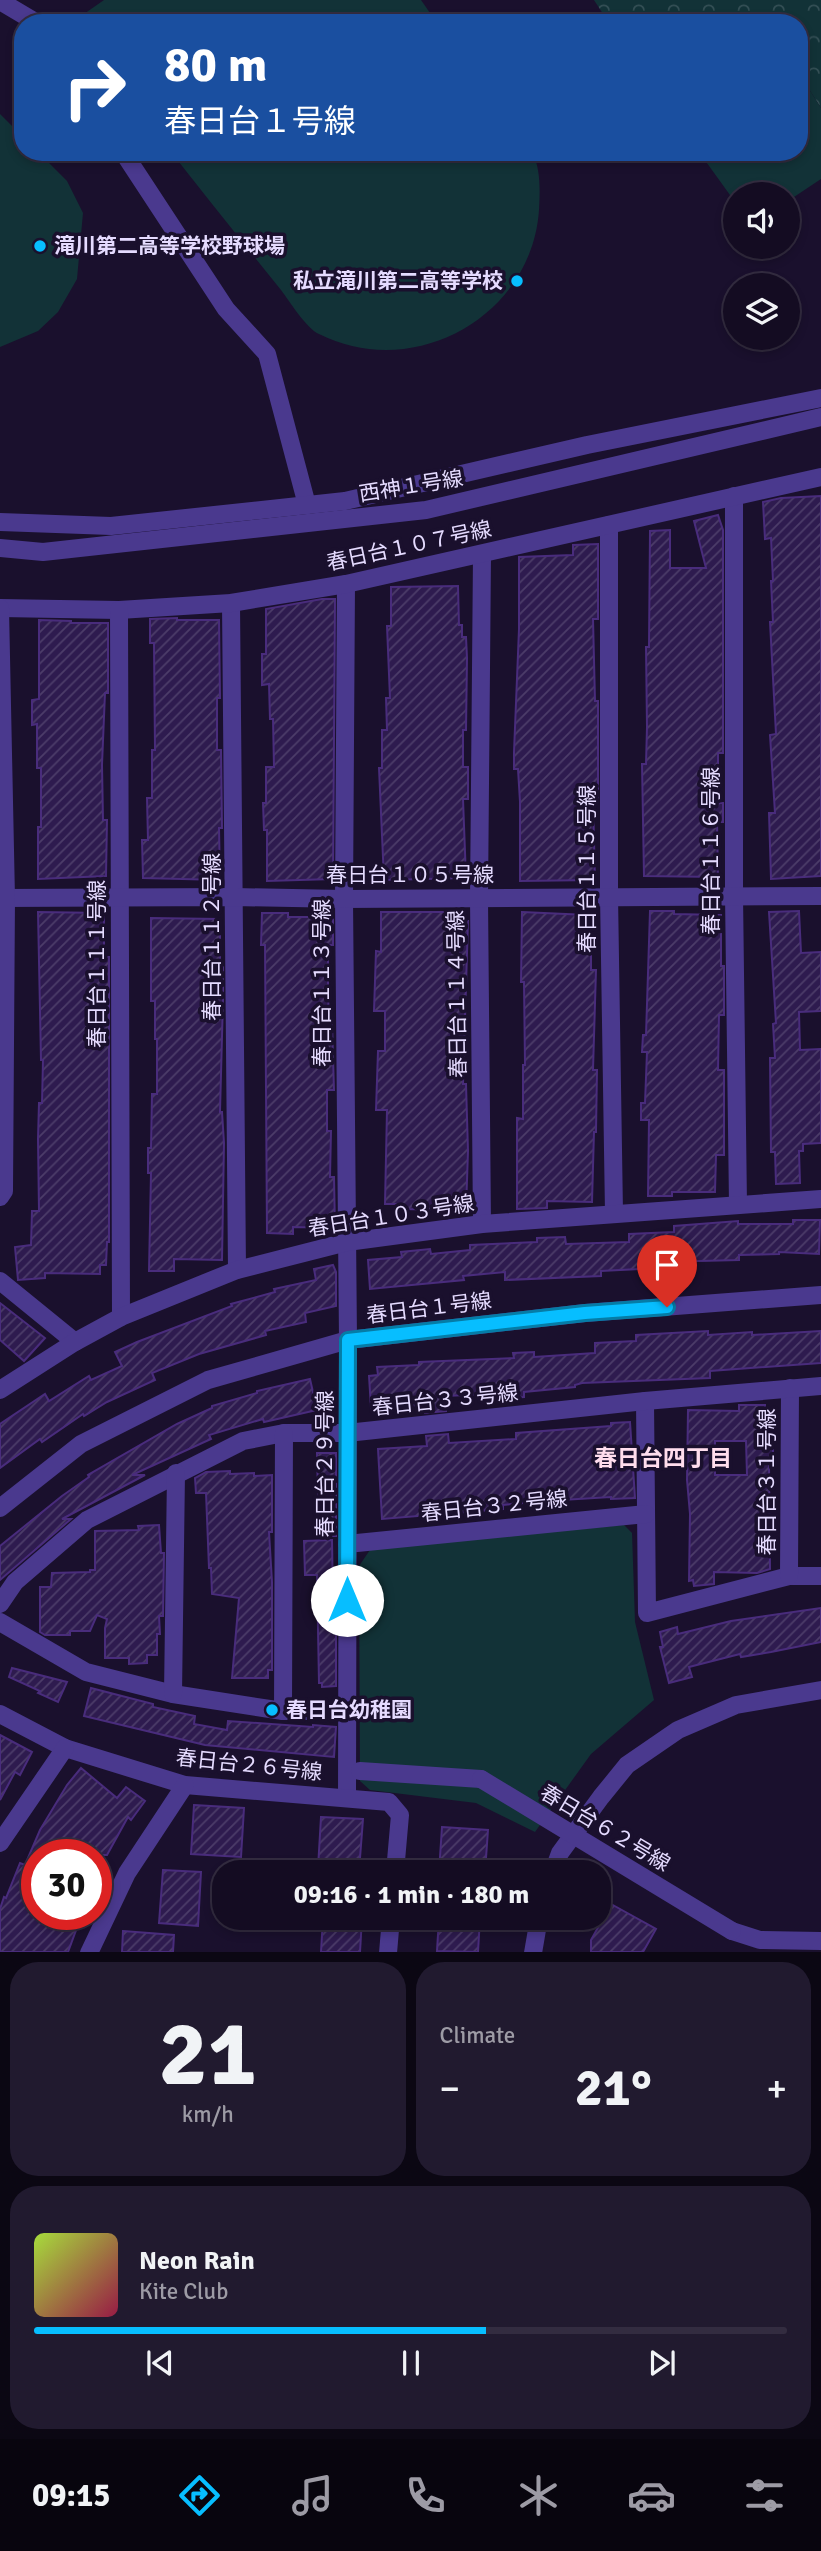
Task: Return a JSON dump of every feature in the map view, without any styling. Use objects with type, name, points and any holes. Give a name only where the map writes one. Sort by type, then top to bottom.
[{"type":"street","points":[[0,1],[22,14]]},
{"type":"street","points":[[129,161],[226,309],[267,354],[307,505]]},
{"type":"street","name":"西神１号線","points":[[0,522],[111,526],[345,501],[587,445],[821,398]]},
{"type":"street","name":"西神１号線","points":[[0,548],[43,552],[426,510],[821,417]]},
{"type":"street","name":"春日台１０７号線","points":[[0,608],[119,610],[231,603],[346,584],[821,477]]},
{"type":"street","name":"春日台１１６号線","points":[[734,496],[734,895],[738,1205]]},
{"type":"street","name":"春日台１１５号線","points":[[610,525],[609,895],[614,1213]]},
{"type":"street","name":"春日台１１４号線","points":[[482,554],[479,898],[482,1224]]},
{"type":"street","name":"春日台１１３号線","points":[[346,584],[344,899],[348,1340]]},
{"type":"street","name":"春日台１１２号線","points":[[231,603],[237,1270]]},
{"type":"street","points":[[0,608],[4,1191],[0,1197]]},
{"type":"street","name":"春日台１１１号線","points":[[119,610],[121,1317]]},
{"type":"street","name":"春日台１０５号線","points":[[3,898],[821,896]]},
{"type":"street","name":"春日台１０３号線","points":[[0,1390],[75,1342],[121,1317],[237,1270],[347,1242],[482,1224],[821,1199]]},
{"type":"street","points":[[0,1281],[75,1342]]},
{"type":"street","name":"春日台１号線","points":[[0,1508],[80,1444],[208,1380],[348,1340],[585,1313],[821,1295]]},
{"type":"street","name":"春日台２９号線","points":[[347,1798],[348,1340]]},
{"type":"street","name":"春日台３３号線","points":[[0,1604],[15,1583],[87,1520],[243,1441],[284,1433],[348,1433],[645,1401],[821,1386]]},
{"type":"street","name":"春日台３１号線","points":[[789,1576],[790,1388]]},
{"type":"street","points":[[645,1401],[647,1613],[789,1576],[821,1576]]},
{"type":"street","points":[[283,1711],[284,1433]]},
{"type":"street","points":[[173,1694],[176,1473]]},
{"type":"street","name":"春日台３２号線","points":[[347,1544],[646,1514]]},
{"type":"street","points":[[0,1622],[86,1672],[173,1694],[283,1711],[346,1711]]},
{"type":"street","points":[[557,1860],[627,1765],[678,1730],[736,1705],[821,1690]]},
{"type":"street","name":"春日台２６号線","points":[[0,1714],[65,1748],[185,1785],[389,1802],[400,1815],[397,1860]]},
{"type":"street","points":[[0,1843],[65,1748]]},
{"type":"street","name":"春日台６２号線","points":[[360,1771],[481,1779],[732,1931],[760,1940],[821,1941]]},
{"type":"street","points":[[89,1952],[127,1873],[185,1785]]},
{"type":"street","points":[[388,1952],[390,1930]]},
{"type":"street","points":[[533,1952],[537,1930]]},
{"type":"green space","points":[[104,0],[421,0],[431,14],[84,14]]},
{"type":"green space","points":[[594,0],[821,0],[821,108],[808,88],[808,14],[603,14]]},
{"type":"green space","points":[[808,88],[821,108],[821,179],[800,193],[800,182],[723,182],[723,185],[705,161],[808,161]]},
{"type":"green space","name":"滝川第二高等学校野球場","points":[[0,114],[14,128],[14,161],[47,161],[67,181],[83,213],[77,279],[58,312],[38,331],[0,347]]},
{"type":"green space","points":[[178,161],[536,161],[540,196],[531,248],[515,281],[491,308],[462,330],[429,344],[392,350],[355,347],[314,331]]},
{"type":"green space","points":[[624,1525],[632,1533],[635,1622],[654,1700],[591,1754],[535,1832],[476,1803],[370,1790],[360,1781],[359,1566],[372,1547]]},
{"type":"building","points":[[821,496],[821,876],[771,879],[769,813],[775,813],[770,735],[776,734],[770,622],[773,622],[773,581],[771,538],[765,539],[763,502],[781,498]]},
{"type":"building","points":[[718,515],[723,530],[723,753],[718,753],[718,803],[723,803],[723,822],[717,822],[718,877],[644,876],[642,764],[646,764],[650,531],[670,530],[670,568],[706,568],[694,521]]},
{"type":"building","points":[[598,544],[598,619],[593,619],[595,701],[598,701],[598,801],[593,801],[595,880],[520,881],[520,802],[518,769],[514,769],[519,557],[573,555],[573,545]]},
{"type":"building","points":[[458,586],[459,625],[462,625],[462,637],[466,637],[467,658],[466,730],[463,730],[463,767],[468,767],[468,799],[463,799],[466,878],[384,880],[379,768],[382,768],[382,730],[387,730],[386,698],[390,698],[387,626],[391,626],[391,587]]},
{"type":"building","points":[[335,599],[333,879],[267,881],[267,830],[264,830],[263,803],[266,803],[266,767],[274,767],[269,684],[262,685],[262,654],[266,654],[266,609]]},
{"type":"building","points":[[150,619],[219,620],[220,698],[217,698],[217,750],[221,750],[220,880],[143,878],[142,840],[148,840],[147,798],[152,798],[152,750],[155,750],[154,643],[150,643]]},
{"type":"building","points":[[39,620],[108,623],[108,693],[105,693],[102,765],[103,820],[107,820],[106,876],[38,879],[41,768],[37,768],[37,724],[32,725],[32,700],[39,699]]},
{"type":"building","points":[[650,911],[721,915],[724,1015],[719,1015],[718,1070],[724,1070],[724,1155],[716,1155],[715,1192],[672,1192],[672,1196],[648,1196],[649,1120],[641,1120],[641,1103],[645,1103],[647,1052],[642,1052],[643,1035],[646,1035]]},
{"type":"building","points":[[799,911],[801,953],[821,952],[821,1011],[799,1012],[800,1050],[821,1049],[821,1143],[803,1144],[803,1151],[799,1151],[800,1183],[776,1184],[775,1152],[771,1152],[770,1058],[775,1058],[773,1024],[776,1023],[769,912]]},
{"type":"building","points":[[38,912],[104,913],[104,957],[109,957],[109,1242],[106,1265],[100,1265],[100,1274],[45,1273],[45,1278],[18,1280],[15,1247],[31,1245],[32,1211],[39,1211],[38,1139],[43,1060]]},
{"type":"building","points":[[381,912],[454,912],[454,921],[468,921],[463,1084],[466,1084],[468,1151],[466,1210],[397,1209],[397,1204],[385,1204],[387,1110],[376,1110],[378,1051],[385,1051],[385,1011],[374,1011],[376,951],[381,952]]},
{"type":"building","points":[[522,912],[587,915],[586,954],[591,954],[591,970],[596,970],[593,1070],[597,1070],[596,1132],[592,1202],[547,1201],[547,1208],[517,1209],[517,1118],[523,1119],[525,1065],[524,982],[521,982]]},
{"type":"building","points":[[262,913],[288,913],[288,917],[333,917],[333,945],[328,945],[328,990],[334,1090],[327,1090],[327,1131],[331,1131],[330,1177],[334,1177],[335,1228],[293,1227],[293,1234],[267,1233],[265,945],[261,945]]},
{"type":"building","points":[[151,918],[220,919],[220,965],[223,965],[220,1112],[224,1143],[222,1260],[174,1259],[174,1271],[149,1271],[151,1173],[148,1173],[148,1148],[151,1148],[152,1094],[157,1094],[155,1001],[151,1001]]},
{"type":"building","points":[[793,1220],[820,1220],[819,1254],[779,1252],[739,1255],[739,1260],[658,1262],[659,1268],[601,1271],[601,1276],[505,1280],[505,1272],[463,1276],[464,1280],[370,1289],[368,1260],[402,1257],[401,1252],[430,1249],[431,1254],[470,1250],[470,1245],[537,1242],[537,1238],[565,1237],[566,1244],[629,1242],[629,1234],[674,1232],[674,1226],[738,1221],[738,1224],[793,1224]]},
{"type":"building","points":[[333,1265],[336,1272],[336,1306],[305,1313],[306,1322],[265,1331],[266,1335],[199,1354],[152,1373],[155,1380],[84,1416],[83,1414],[42,1442],[40,1439],[0,1468],[0,1424],[45,1394],[49,1401],[89,1376],[91,1380],[122,1366],[115,1352],[137,1342],[232,1306],[231,1304],[275,1292],[274,1289],[316,1280],[314,1269]]},
{"type":"building","points":[[0,1303],[45,1338],[24,1361],[0,1340]]},
{"type":"building","points":[[708,1331],[708,1335],[752,1332],[752,1335],[821,1331],[821,1363],[710,1371],[710,1378],[582,1383],[575,1387],[524,1392],[524,1397],[506,1398],[506,1393],[446,1396],[446,1411],[425,1413],[425,1406],[421,1405],[371,1408],[369,1376],[378,1375],[377,1367],[419,1365],[419,1362],[514,1358],[513,1353],[534,1352],[534,1357],[595,1353],[595,1343],[636,1341],[636,1335]]},
{"type":"building","points":[[310,1379],[317,1410],[264,1422],[263,1419],[209,1435],[211,1439],[132,1475],[145,1475],[62,1519],[71,1519],[0,1580],[0,1546],[89,1477],[88,1475],[212,1406],[257,1391]]},
{"type":"building","points":[[739,1405],[765,1405],[766,1445],[773,1445],[773,1462],[769,1462],[770,1569],[757,1573],[714,1572],[714,1584],[694,1586],[693,1580],[689,1581],[688,1410],[739,1411]],"holes":[[[715,1441],[746,1441],[747,1475],[715,1475]]]},
{"type":"building","points":[[630,1422],[635,1498],[545,1501],[503,1505],[503,1509],[382,1519],[378,1449],[427,1446],[426,1436],[448,1434],[449,1443],[516,1439],[516,1433],[611,1426],[611,1423]]},
{"type":"building","points":[[317,1453],[336,1453],[336,1536],[319,1536]]},
{"type":"building","points":[[230,1471],[230,1474],[272,1475],[272,1532],[269,1532],[272,1670],[268,1670],[268,1678],[232,1678],[239,1598],[212,1594],[206,1493],[196,1493],[195,1478],[206,1472]]},
{"type":"building","points":[[159,1525],[161,1553],[164,1553],[163,1616],[159,1616],[157,1655],[147,1655],[147,1663],[129,1664],[129,1658],[105,1658],[107,1619],[97,1615],[90,1631],[70,1631],[70,1635],[45,1635],[40,1632],[40,1587],[51,1587],[52,1573],[95,1570],[95,1531],[139,1530],[138,1526]]},
{"type":"building","points":[[332,1540],[333,1601],[336,1601],[336,1686],[322,1687],[322,1683],[319,1683],[317,1575],[305,1575],[304,1541]]},
{"type":"building","points":[[821,1608],[821,1642],[741,1657],[740,1654],[689,1667],[692,1677],[669,1683],[660,1647],[663,1647],[660,1632],[677,1627],[678,1634],[731,1621]]},
{"type":"building","points":[[12,1668],[67,1682],[58,1702],[9,1677]]},
{"type":"building","points":[[91,1688],[153,1704],[153,1707],[195,1716],[194,1724],[227,1730],[228,1721],[336,1727],[334,1757],[205,1745],[84,1716]]},
{"type":"building","points":[[0,1735],[32,1752],[20,1775],[15,1772],[0,1800]]},
{"type":"building","points":[[81,1768],[117,1798],[126,1787],[145,1801],[131,1820],[128,1817],[112,1846],[112,1839],[36,1839],[67,1785]]},
{"type":"building","points":[[194,1805],[244,1808],[241,1857],[191,1854]]},
{"type":"building","points":[[321,1817],[363,1819],[360,1860],[318,1860]]},
{"type":"building","points":[[442,1827],[488,1830],[486,1860],[440,1860]]},
{"type":"building","points":[[20,1863],[21,1930],[76,1930],[68,1952],[0,1952],[0,1909]]},
{"type":"building","points":[[163,1870],[201,1872],[198,1926],[159,1923]]},
{"type":"building","points":[[611,1904],[656,1929],[643,1952],[591,1952],[591,1940],[597,1930],[611,1930]]},
{"type":"building","points":[[322,1930],[361,1930],[360,1952],[321,1952]]},
{"type":"building","points":[[438,1930],[479,1930],[478,1952],[437,1951]]},
{"type":"building","points":[[123,1931],[174,1935],[173,1952],[122,1952]]},
{"type":"place","name":"滝川第二高等学校野球場","points":[[40,246]]},
{"type":"place","name":"私立滝川第二高等学校","points":[[517,281]]},
{"type":"place","name":"春日台幼稚園","points":[[272,1710]]},
{"type":"district","name":"春日台四丁目","points":[[663,1458]]},
{"type":"route","points":[[347,1600],[348,1340],[585,1313],[667,1307]]}]
